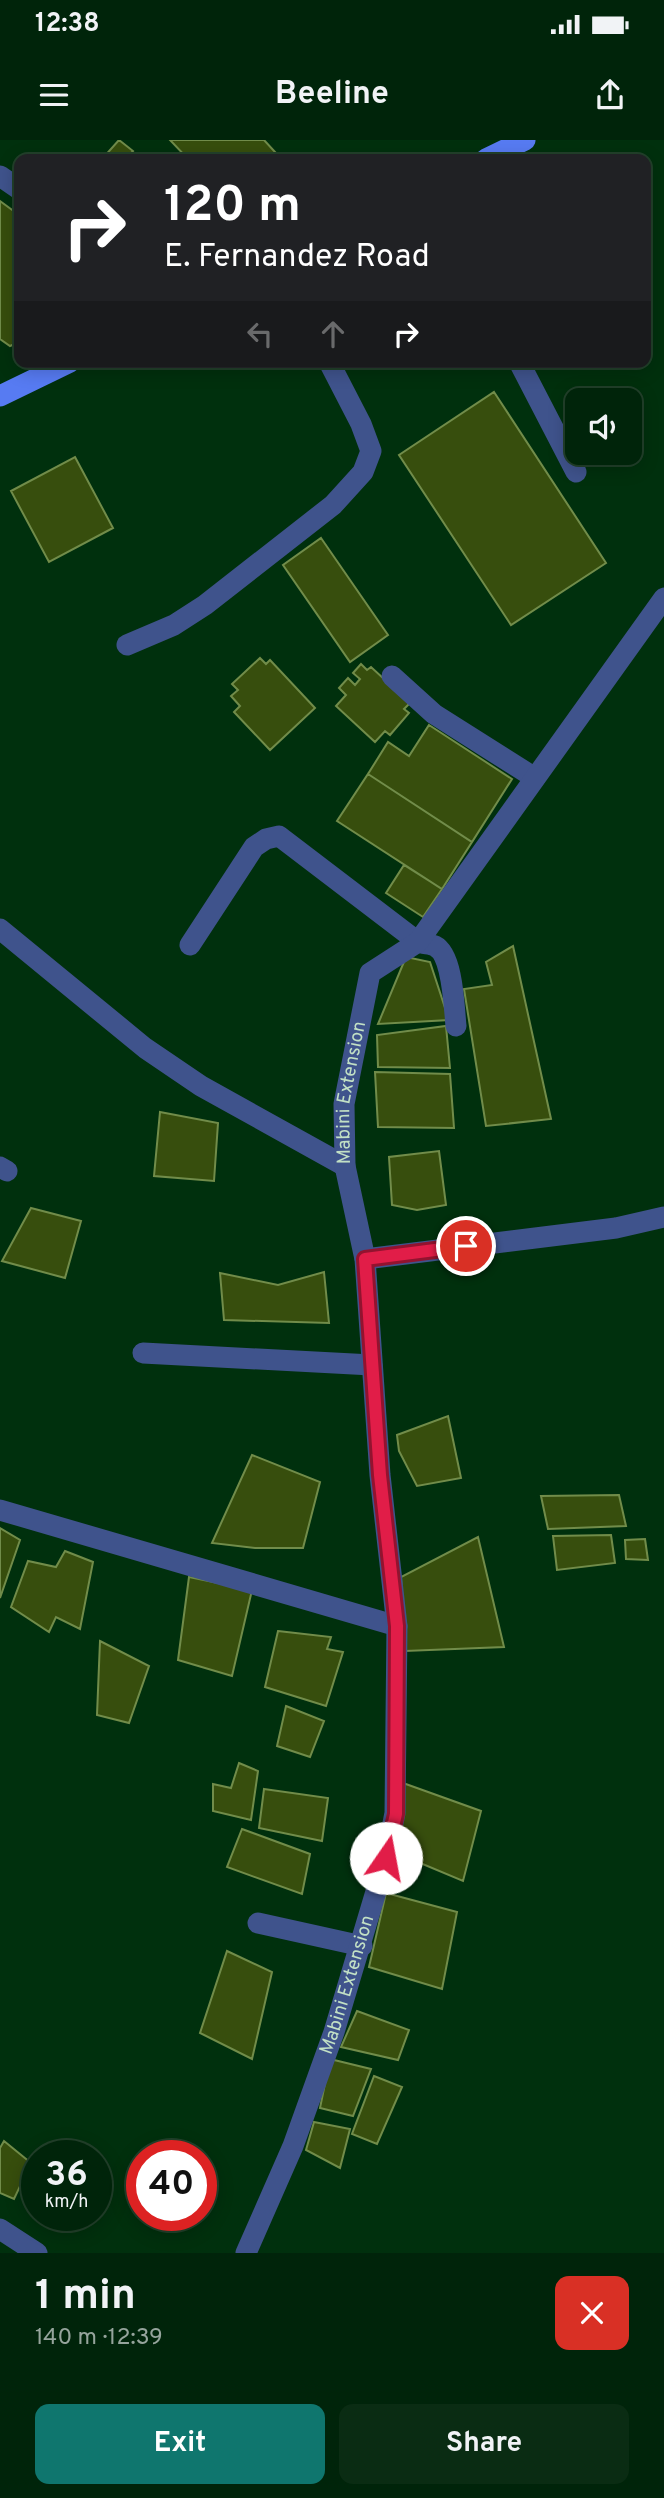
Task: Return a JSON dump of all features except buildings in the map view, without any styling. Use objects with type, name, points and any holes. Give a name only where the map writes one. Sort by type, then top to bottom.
[{"type":"main road","points":[[496,154],[525,140]]},
{"type":"main road","points":[[0,396],[57,368]]},
{"type":"street","points":[[127,645],[174,625],[205,606],[333,505],[363,472],[371,450],[361,424],[332,368]]},
{"type":"street","points":[[522,368],[576,472]]},
{"type":"street","name":"Mabini Extension","points":[[246,2253],[293,2146],[334,2032],[362,1946],[396,1814],[397,1626],[380,1475],[365,1259],[345,1167],[344,1104],[370,973],[418,943],[664,598]]},
{"type":"street","points":[[392,676],[434,714],[535,778]]},
{"type":"street","points":[[190,945],[254,847],[266,839],[279,836],[418,943],[436,946],[444,955],[448,966],[456,1026]]},
{"type":"street","points":[[0,929],[145,1048],[201,1086],[345,1167]]},
{"type":"street","points":[[365,1259],[616,1228],[664,1217]]},
{"type":"street","points":[[143,1353],[372,1365]]},
{"type":"street","points":[[0,1510],[397,1626]]},
{"type":"street","points":[[258,1923],[362,1946]]},
{"type":"street","points":[[0,2230],[37,2253]]},
{"type":"route","points":[[386,1858],[396,1814],[397,1626],[380,1475],[365,1259],[466,1246]]}]
